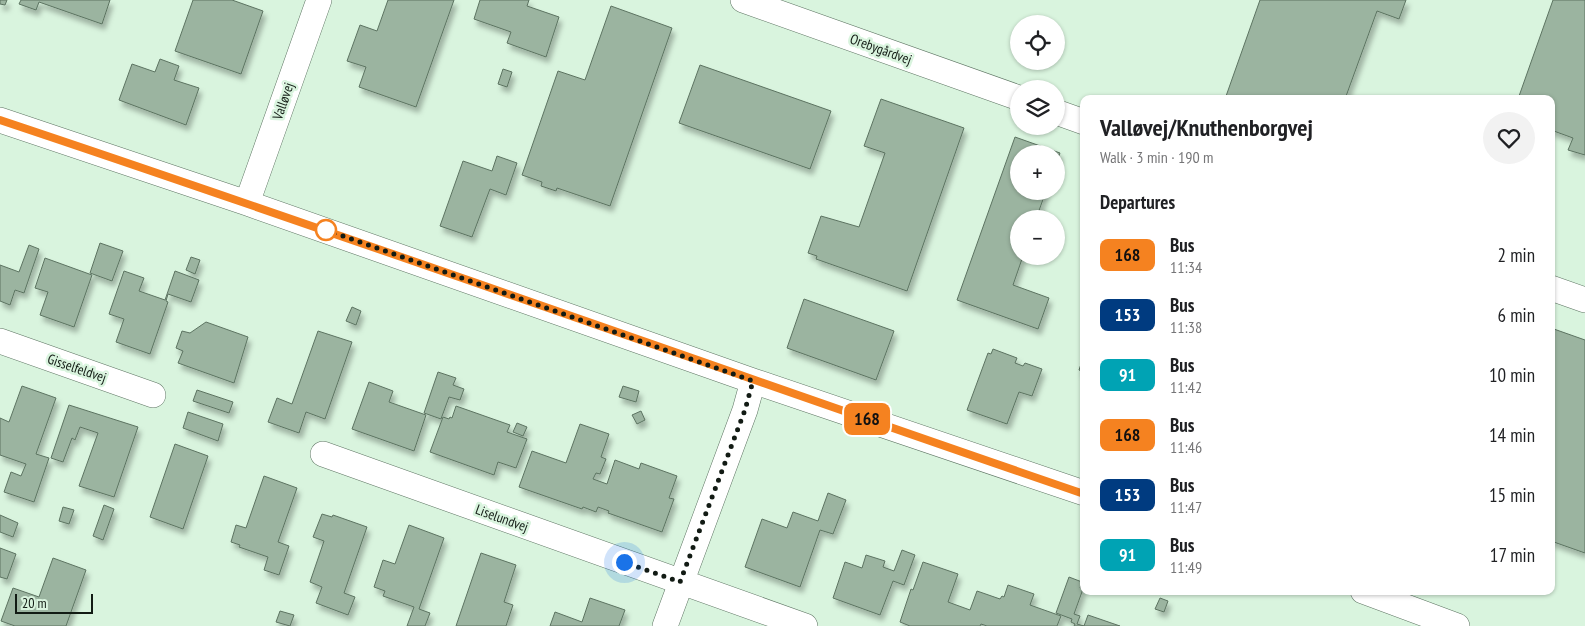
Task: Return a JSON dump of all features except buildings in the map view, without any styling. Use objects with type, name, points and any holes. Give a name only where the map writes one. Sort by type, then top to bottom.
[{"type":"street","name":"Valløvej","points":[[247,202],[319,0]]},
{"type":"street","name":"Orebygårdvej","points":[[743,0],[1010,95]]},
{"type":"street","points":[[1065,115],[1080,121]]},
{"type":"street","points":[[0,120],[247,202],[753,381],[1080,493]]},
{"type":"street","points":[[1555,289],[1585,300]]},
{"type":"street","name":"Gisselfeldvej","points":[[0,341],[154,394]]},
{"type":"street","points":[[665,626],[745,410],[753,381]]},
{"type":"street","name":"Liselundvej","points":[[323,454],[804,626]]},
{"type":"street","points":[[1374,595],[1457,626]]},
{"type":"bus line","name":"168","points":[[0,120],[247,202],[753,381],[1080,493]]},
{"type":"route","points":[[326,230],[753,381],[745,410],[680,582],[624,562]]}]
